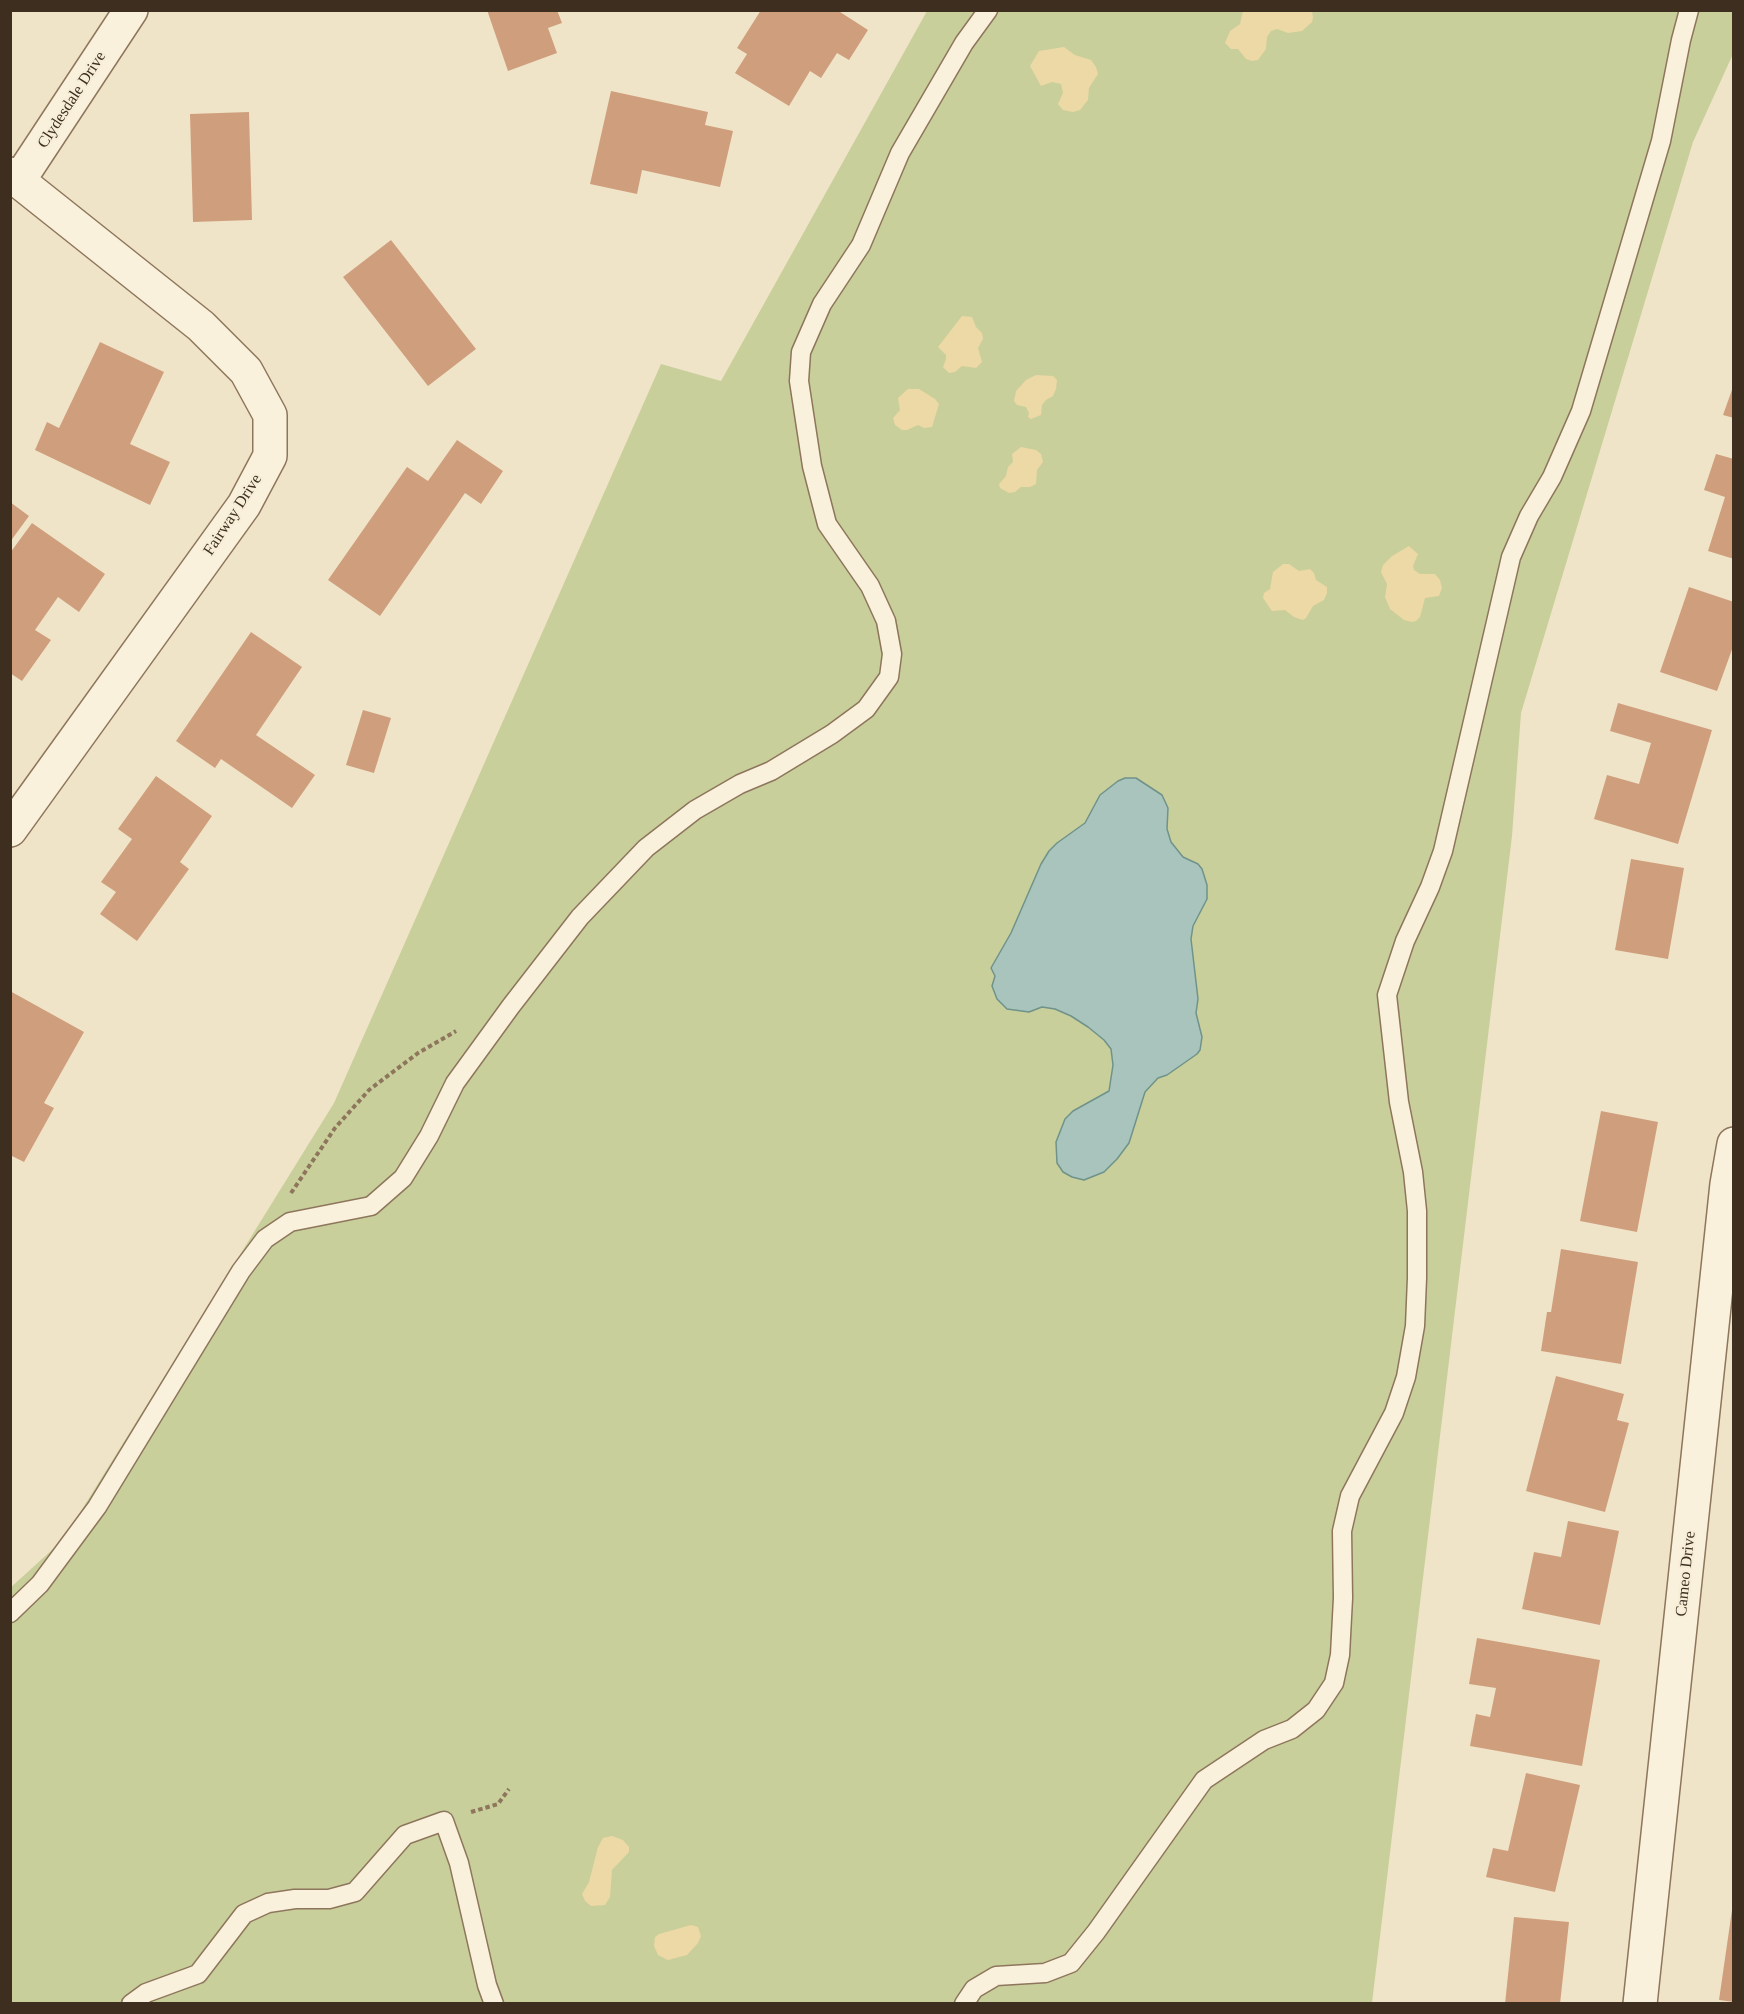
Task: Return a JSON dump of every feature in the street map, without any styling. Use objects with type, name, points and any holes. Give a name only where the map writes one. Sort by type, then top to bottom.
[{"type":"street","name":"Clydesdale Drive","points":[[15,177],[131,10]]},
{"type":"street","name":"Fairway Drive","points":[[10,830],[244,505],[270,456],[270,415],[246,371],[201,326],[15,177]]},
{"type":"street","name":"Cameo Drive","points":[[1640,2004],[1734,1144]]},
{"type":"lane","points":[[10,1613],[40,1584],[97,1507],[240,1271],[265,1239],[290,1222],[371,1206],[403,1178],[429,1136],[455,1083],[504,1015],[580,917],[646,848],[694,810],[740,784],[771,771],[832,734],[866,709],[889,677],[892,654],[886,621],[870,586],[827,524],[812,466],[799,381],[801,351],[822,304],[861,244],[900,153],[964,43],[988,10]]},
{"type":"lane","points":[[964,2004],[974,1989],[996,1976],[1045,1973],[1071,1963],[1096,1932],[1204,1780],[1264,1740],[1292,1729],[1316,1710],[1334,1683],[1340,1655],[1343,1598],[1342,1531],[1350,1496],[1395,1413],[1406,1377],[1415,1326],[1417,1211],[1413,1172],[1399,1102],[1387,994],[1405,941],[1430,887],[1443,851],[1510,557],[1529,516],[1552,477],[1581,411],[1661,141],[1689,10]]},
{"type":"lane","points":[[131,2004],[146,1993],[198,1974],[244,1914],[268,1903],[295,1899],[329,1899],[355,1892],[405,1834],[444,1821],[459,1863],[487,1985],[494,2004]]},
{"type":"path","points":[[265,1239],[295,1186],[335,1128],[369,1090],[418,1053],[458,1030]]},
{"type":"path","points":[[444,1821],[498,1804],[509,1789]]},
{"type":"green space","points":[[927,11],[1733,11],[1733,54],[1693,142],[1521,713],[1512,836],[1372,2003],[11,2003],[10,1588],[63,1540],[334,1103],[661,364],[721,381]]},
{"type":"sand","points":[[1243,11],[1312,11],[1313,18],[1312,22],[1302,31],[1288,33],[1277,29],[1271,31],[1267,37],[1266,49],[1258,60],[1252,61],[1246,59],[1238,49],[1231,49],[1225,43],[1230,31],[1240,24]]},
{"type":"sand","points":[[1064,47],[1075,55],[1091,60],[1098,74],[1089,88],[1088,100],[1080,110],[1073,112],[1063,110],[1058,104],[1063,93],[1061,84],[1052,82],[1041,86],[1030,66],[1039,51]]},
{"type":"sand","points":[[962,316],[972,317],[976,327],[982,333],[983,339],[978,348],[982,362],[976,368],[962,366],[955,372],[949,373],[943,367],[946,355],[938,347]]},
{"type":"sand","points":[[1036,375],[1053,376],[1057,380],[1056,389],[1053,396],[1042,405],[1041,415],[1031,419],[1028,417],[1026,407],[1017,405],[1014,401],[1016,391],[1026,380]]},
{"type":"sand","points":[[908,389],[919,389],[939,404],[932,427],[924,428],[918,425],[902,430],[895,425],[893,418],[900,410],[898,398]]},
{"type":"sand","points":[[1021,447],[1036,450],[1041,454],[1043,462],[1037,470],[1036,484],[1021,487],[1009,493],[1000,488],[999,484],[1013,462],[1012,454]]},
{"type":"sand","points":[[1409,546],[1418,554],[1413,566],[1414,570],[1420,574],[1435,574],[1442,588],[1439,596],[1425,598],[1420,617],[1412,622],[1404,620],[1390,609],[1385,597],[1387,584],[1381,572],[1383,565],[1392,556]]},
{"type":"sand","points":[[1283,564],[1289,564],[1299,571],[1310,569],[1316,580],[1327,587],[1324,600],[1313,606],[1303,620],[1285,610],[1272,611],[1263,598],[1264,593],[1270,589],[1273,572]]},
{"type":"sand","points":[[612,1836],[623,1840],[629,1847],[629,1852],[612,1870],[610,1897],[605,1905],[591,1906],[582,1894],[589,1882],[598,1847],[603,1838]]},
{"type":"sand","points":[[691,1925],[698,1927],[701,1936],[687,1955],[668,1960],[658,1955],[654,1946],[655,1937]]},
{"type":"water","points":[[1125,778],[1136,778],[1162,795],[1168,808],[1167,829],[1171,842],[1183,857],[1198,864],[1207,885],[1207,899],[1193,926],[1191,939],[1198,999],[1196,1013],[1202,1037],[1197,1054],[1167,1075],[1158,1078],[1145,1092],[1129,1143],[1117,1159],[1104,1172],[1084,1180],[1063,1172],[1057,1163],[1056,1142],[1065,1119],[1073,1111],[1109,1091],[1113,1065],[1111,1049],[1088,1027],[1055,1009],[1042,1007],[1029,1012],[1007,1009],[997,999],[992,986],[995,976],[991,968],[1011,933],[1049,851],[1085,823],[1100,795]]},
{"type":"building","points":[[487,10],[557,10],[562,23],[548,28],[557,53],[508,71]]},
{"type":"building","points":[[761,10],[837,10],[868,30],[849,60],[837,53],[821,78],[810,71],[789,106],[735,73],[747,54],[737,48]]},
{"type":"building","points":[[611,91],[708,112],[705,125],[733,131],[720,187],[642,170],[637,194],[590,184]]},
{"type":"building","points":[[249,112],[252,220],[193,222],[190,114]]},
{"type":"building","points":[[391,240],[476,349],[428,386],[343,277]]},
{"type":"building","points":[[100,342],[164,372],[130,444],[170,462],[150,505],[35,450],[47,422],[59,428]]},
{"type":"building","points":[[1734,387],[1734,418],[1723,415]]},
{"type":"building","points":[[457,440],[503,471],[481,504],[465,493],[380,616],[328,580],[407,467],[428,481]]},
{"type":"building","points":[[1716,454],[1734,459],[1734,559],[1708,551],[1725,497],[1704,490]]},
{"type":"building","points":[[10,502],[29,516],[10,542]]},
{"type":"building","points":[[32,523],[105,574],[79,612],[58,597],[35,630],[51,640],[22,681],[10,673],[10,553]]},
{"type":"building","points":[[1689,587],[1734,602],[1734,644],[1717,691],[1660,672]]},
{"type":"building","points":[[251,632],[302,667],[256,735],[315,775],[292,808],[221,759],[215,768],[176,741]]},
{"type":"building","points":[[1618,703],[1712,730],[1678,844],[1594,819],[1607,775],[1639,784],[1651,743],[1610,731]]},
{"type":"building","points":[[363,710],[391,718],[374,773],[346,765]]},
{"type":"building","points":[[156,776],[212,816],[180,862],[189,869],[137,941],[100,914],[116,892],[101,882],[132,839],[118,829]]},
{"type":"building","points":[[1631,859],[1684,868],[1668,959],[1615,950]]},
{"type":"building","points":[[10,991],[84,1032],[44,1103],[54,1108],[24,1162],[10,1155]]},
{"type":"building","points":[[1601,1111],[1658,1122],[1637,1232],[1580,1221]]},
{"type":"building","points":[[1561,1249],[1638,1262],[1621,1364],[1541,1351],[1547,1312],[1551,1312]]},
{"type":"building","points":[[1556,1376],[1624,1394],[1617,1420],[1629,1423],[1605,1512],[1526,1491]]},
{"type":"building","points":[[1568,1521],[1619,1531],[1600,1625],[1522,1609],[1534,1552],[1561,1557]]},
{"type":"building","points":[[1477,1638],[1600,1660],[1582,1766],[1470,1746],[1476,1714],[1490,1717],[1496,1688],[1469,1684]]},
{"type":"building","points":[[1526,1773],[1580,1785],[1555,1892],[1486,1877],[1493,1848],[1508,1851]]},
{"type":"building","points":[[1732,1910],[1734,1910],[1734,2002],[1719,2000]]},
{"type":"building","points":[[1514,1917],[1569,1922],[1560,2004],[1505,2004]]}]
